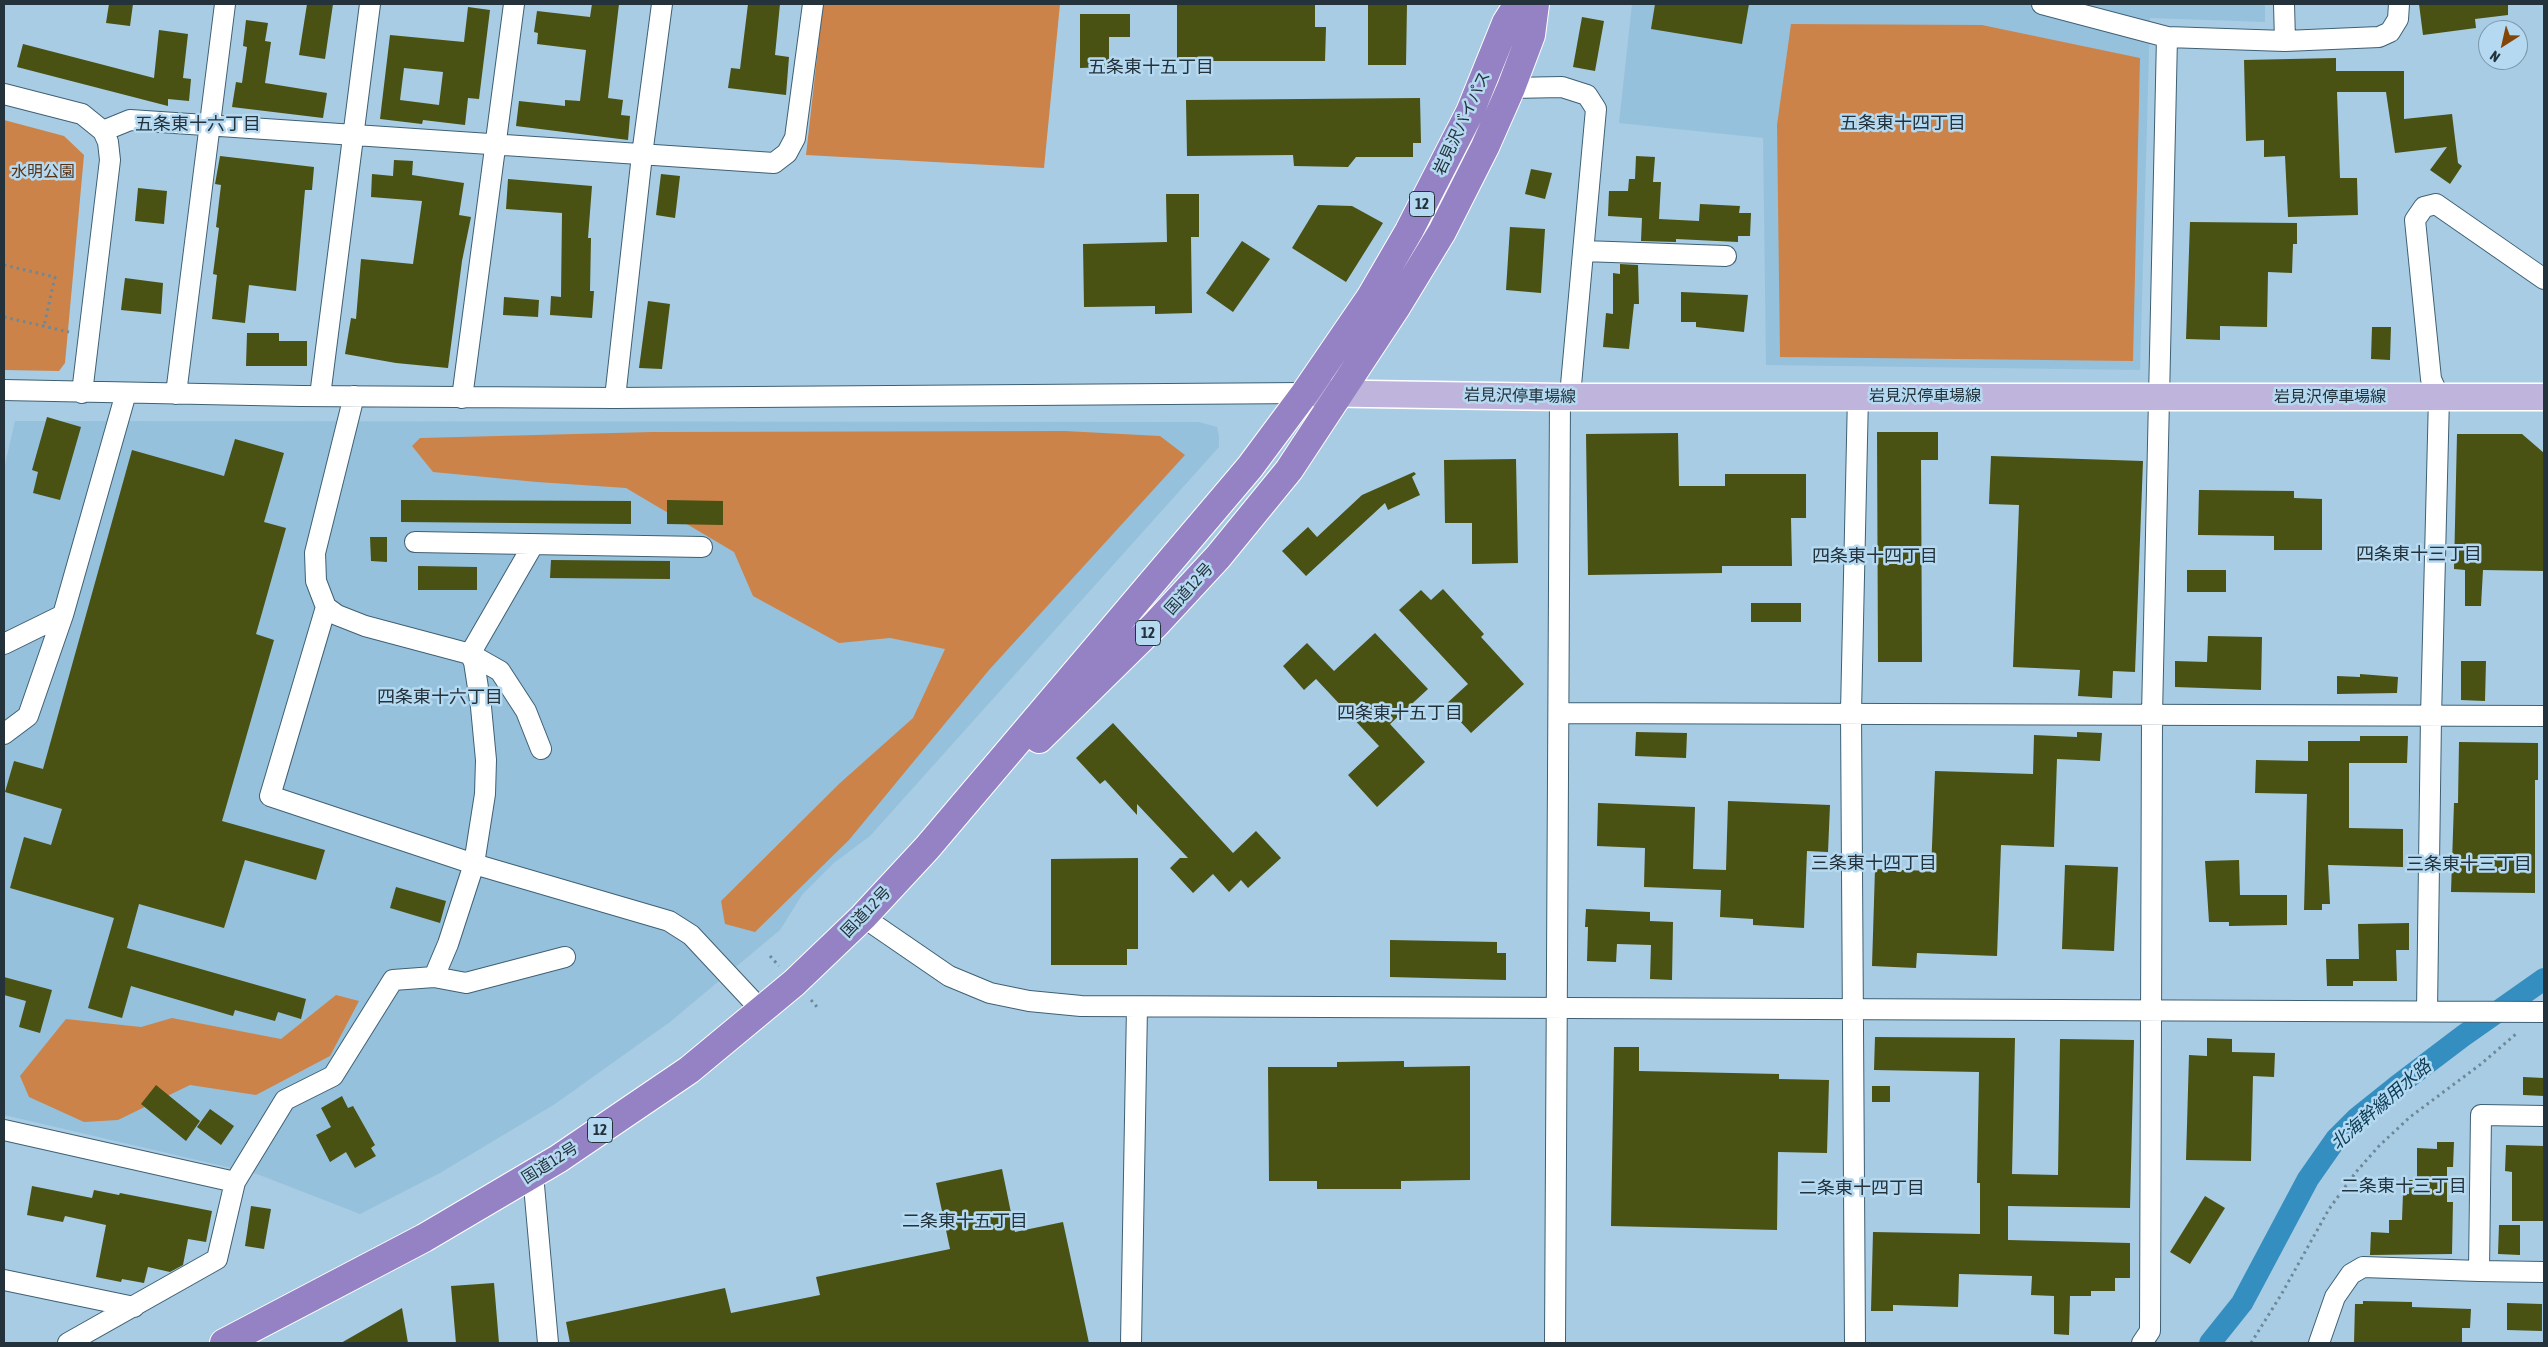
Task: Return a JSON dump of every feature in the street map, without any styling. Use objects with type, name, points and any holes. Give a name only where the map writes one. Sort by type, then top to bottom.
[{"type":"highway","name":"岩見沢バイパス","points":[[1305,393],[1370,298],[1409,231],[1470,112],[1506,23],[1518,4]]},
{"type":"highway","name":"岩見沢バイパス","points":[[1340,392],[1397,306],[1442,232],[1485,147],[1530,35],[1535,4]]},
{"type":"highway","name":"国道12号","points":[[927,848],[1155,625],[1218,557],[1289,470],[1340,392]]},
{"type":"highway","name":"国道12号","points":[[224,1343],[424,1238],[533,1174],[689,1070],[762,1011],[817,962],[863,917],[927,848],[1250,467],[1305,393]]},
{"type":"main road","name":"岩見沢停車場線","points":[[1305,393],[1340,392],[1565,397],[1858,395],[2158,398],[2544,397]]},
{"type":"street","points":[[176,394],[225,4]]},
{"type":"street","points":[[320,396],[370,4]]},
{"type":"street","points":[[462,398],[514,4]]},
{"type":"street","points":[[615,398],[642,155],[662,4]]},
{"type":"street","points":[[103,131],[130,120],[774,163],[787,153],[795,138],[813,4]]},
{"type":"street","points":[[2042,4],[2167,37],[2284,41],[2379,38],[2390,32],[2398,19],[2399,4]]},
{"type":"street","points":[[2284,4],[2284,41]]},
{"type":"street","points":[[2142,1343],[2150,1331],[2152,715],[2167,37]]},
{"type":"street","points":[[1510,88],[1562,87],[1587,95],[1596,110],[1583,251],[1565,397],[1554,1343]]},
{"type":"street","points":[[4,94],[82,114],[103,131],[108,142],[110,160],[82,393]]},
{"type":"street","points":[[2427,1011],[2438,398],[2431,379],[2415,220],[2424,208],[2436,204],[2544,279]]},
{"type":"street","points":[[1583,251],[1726,256]]},
{"type":"street","points":[[4,390],[82,393],[462,398],[1305,393]]},
{"type":"street","points":[[4,734],[28,716],[63,615],[126,393]]},
{"type":"street","points":[[1855,1343],[1851,712],[1858,395]]},
{"type":"street","points":[[354,396],[315,553],[316,581],[326,607],[338,615],[365,626],[470,654],[500,671],[526,711],[541,749]]},
{"type":"street","points":[[415,542],[702,546]]},
{"type":"street","points":[[434,977],[448,944],[474,864],[485,794],[486,760],[481,708],[470,654],[533,545]]},
{"type":"street","points":[[326,607],[270,796],[474,864],[669,920],[690,935],[762,1011]]},
{"type":"street","points":[[4,644],[63,615]]},
{"type":"street","points":[[1560,713],[1851,712],[2431,717],[2544,716]]},
{"type":"street","points":[[863,917],[950,976],[990,993],[1029,1001],[1081,1006],[1557,1006],[2537,1012]]},
{"type":"street","points":[[68,1343],[217,1259],[235,1182],[285,1100],[333,1076],[393,980],[434,977],[466,983],[565,957]]},
{"type":"street","points":[[1131,1343],[1137,1007]]},
{"type":"street","points":[[2479,1271],[2481,1115],[2544,1116]]},
{"type":"street","points":[[4,1130],[235,1182]]},
{"type":"street","points":[[533,1174],[548,1343]]},
{"type":"street","points":[[2319,1343],[2335,1297],[2351,1274],[2363,1267],[2544,1272]]},
{"type":"street","points":[[4,1280],[134,1307]]},
{"type":"path","points":[[4,265],[55,277],[44,326]]},
{"type":"path","points":[[4,317],[72,332]]},
{"type":"path","points":[[2251,1343],[2281,1295],[2329,1208],[2367,1159],[2410,1117],[2481,1064],[2537,1012]]},
{"type":"shaded area","points":[[1632,4],[2265,4],[2265,22],[2150,18],[2140,370],[1766,365],[1763,138],[1619,123]]},
{"type":"shaded area","points":[[15,421],[1199,422],[1217,427],[1219,447],[870,836],[834,863],[802,895],[780,930],[670,1022],[555,1104],[440,1173],[360,1214],[257,1174],[4,1115],[4,469]]},
{"type":"green space","points":[[823,4],[1060,4],[1044,168],[806,155]]},
{"type":"green space","points":[[1791,24],[1982,25],[2140,58],[2133,361],[1780,357],[1777,125]]},
{"type":"green space","name":"水明公園","points":[[4,120],[64,136],[84,155],[65,363],[59,371],[4,370]]},
{"type":"green space","points":[[1065,431],[1160,436],[1185,455],[989,670],[849,840],[755,932],[725,924],[721,901],[840,783],[913,718],[945,649],[890,638],[839,643],[753,596],[734,552],[626,488],[433,472],[412,446],[420,438],[652,432]]},
{"type":"green space","points":[[336,995],[359,1001],[330,1056],[256,1095],[190,1085],[118,1120],[84,1122],[29,1097],[20,1076],[66,1019],[141,1027],[172,1018],[281,1039]]},
{"type":"building","points":[[109,4],[133,4],[130,26],[106,23]]},
{"type":"building","points":[[307,4],[333,4],[325,59],[299,55]]},
{"type":"building","points":[[592,4],[619,4],[608,98],[623,100],[621,115],[630,116],[628,140],[516,126],[519,101],[565,106],[565,100],[580,101],[586,50],[537,44],[538,33],[534,32],[537,11],[590,17]]},
{"type":"building","points":[[748,4],[780,4],[775,55],[789,57],[786,95],[728,88],[731,68],[740,69]]},
{"type":"building","points":[[1177,4],[1315,4],[1315,27],[1326,27],[1325,61],[1177,61]]},
{"type":"building","points":[[1368,4],[1407,4],[1406,65],[1368,65]]},
{"type":"building","points":[[1655,4],[1749,4],[1742,44],[1651,29]]},
{"type":"building","points":[[2419,4],[2508,4],[2508,15],[2475,19],[2476,28],[2423,35]]},
{"type":"building","points":[[468,7],[490,10],[479,99],[468,98],[465,125],[423,120],[422,124],[380,119],[390,35],[464,42]],"holes":[[[404,68],[443,72],[439,105],[400,100]]]},
{"type":"building","points":[[1080,14],[1130,14],[1130,37],[1109,37],[1109,67],[1080,68]]},
{"type":"building","points":[[1582,17],[1604,21],[1595,71],[1573,67]]},
{"type":"building","points":[[246,20],[268,23],[265,41],[271,42],[265,83],[327,93],[323,118],[232,107],[236,82],[242,83],[247,47],[243,46]]},
{"type":"building","points":[[159,30],[188,34],[183,78],[191,79],[189,101],[168,99],[168,106],[17,67],[23,44],[154,78]]},
{"type":"building","points":[[2336,58],[2336,71],[2404,71],[2404,119],[2452,114],[2458,163],[2462,166],[2450,184],[2430,170],[2447,147],[2395,153],[2386,92],[2337,92],[2340,178],[2357,178],[2358,215],[2288,217],[2285,156],[2264,157],[2264,140],[2246,141],[2244,60]]},
{"type":"building","points":[[1420,98],[1421,143],[1413,143],[1413,157],[1356,157],[1348,167],[1294,166],[1293,155],[1187,156],[1186,100]]},
{"type":"building","points":[[220,156],[314,167],[312,190],[305,190],[296,291],[249,285],[245,323],[212,319],[217,275],[213,274],[219,228],[216,227],[221,185],[215,184]]},
{"type":"building","points":[[1636,156],[1655,157],[1653,182],[1661,182],[1659,219],[1699,221],[1700,204],[1740,206],[1739,213],[1751,213],[1750,236],[1738,236],[1738,242],[1676,239],[1676,242],[1641,241],[1642,218],[1608,216],[1609,191],[1628,191],[1629,179],[1635,179]]},
{"type":"building","points":[[394,160],[413,161],[412,175],[464,183],[459,215],[471,217],[462,261],[448,368],[396,363],[345,354],[351,318],[356,319],[361,259],[413,264],[422,201],[371,197],[372,174],[393,176]]},
{"type":"building","points":[[1531,169],[1552,173],[1545,199],[1525,194]]},
{"type":"building","points":[[661,174],[680,176],[675,218],[656,215]]},
{"type":"building","points":[[508,179],[592,186],[588,238],[591,238],[590,291],[594,291],[592,318],[550,315],[551,296],[561,297],[562,213],[506,209]]},
{"type":"building","points":[[138,188],[167,191],[164,224],[135,221]]},
{"type":"building","points":[[1166,194],[1199,194],[1199,237],[1191,237],[1192,313],[1155,314],[1155,306],[1084,307],[1083,244],[1167,242]]},
{"type":"building","points":[[1318,205],[1352,206],[1383,223],[1346,282],[1292,248]]},
{"type":"building","points":[[2190,222],[2297,223],[2297,244],[2293,244],[2292,273],[2268,272],[2267,327],[2220,326],[2220,340],[2186,339]]},
{"type":"building","points":[[1510,227],[1545,229],[1541,293],[1506,290]]},
{"type":"building","points":[[1242,241],[1270,259],[1233,312],[1206,293]]},
{"type":"building","points":[[1620,264],[1638,265],[1639,304],[1634,304],[1629,349],[1603,347],[1606,313],[1613,314],[1613,273],[1620,274]]},
{"type":"building","points":[[125,278],[163,283],[161,314],[121,310]]},
{"type":"building","points":[[1681,292],[1748,295],[1744,332],[1696,327],[1696,322],[1681,322]]},
{"type":"building","points":[[504,297],[539,300],[538,317],[503,315]]},
{"type":"building","points":[[648,301],[670,304],[662,369],[639,368]]},
{"type":"building","points":[[2372,327],[2391,327],[2390,360],[2371,359]]},
{"type":"building","points":[[247,333],[279,333],[279,341],[307,341],[307,366],[246,366]]},
{"type":"building","points":[[47,417],[81,427],[60,500],[33,493],[38,472],[32,470]]},
{"type":"building","points":[[1877,432],[1938,432],[1938,460],[1921,460],[1922,662],[1878,662]]},
{"type":"building","points":[[1678,433],[1679,486],[1725,486],[1725,474],[1806,474],[1806,518],[1791,518],[1792,566],[1722,566],[1722,573],[1588,575],[1586,434]]},
{"type":"building","points":[[2457,434],[2522,434],[2544,453],[2544,571],[2483,570],[2481,606],[2465,606],[2465,570],[2454,569]]},
{"type":"building","points":[[235,439],[284,453],[264,522],[286,528],[256,634],[274,640],[222,821],[325,850],[316,880],[245,860],[224,928],[139,904],[127,948],[306,999],[301,1019],[278,1012],[275,1021],[235,1010],[233,1016],[131,986],[122,1018],[88,1008],[114,918],[10,888],[24,837],[51,845],[62,809],[5,792],[14,761],[43,769],[132,450],[224,476]]},
{"type":"building","points":[[1991,456],[2143,461],[2135,672],[2113,671],[2112,698],[2078,696],[2080,670],[2013,667],[2019,505],[1989,504]]},
{"type":"building","points":[[1516,459],[1518,563],[1472,564],[1472,523],[1445,523],[1444,460]]},
{"type":"building","points":[[1414,472],[1416,474],[1412,477],[1420,495],[1388,510],[1385,503],[1306,576],[1282,551],[1308,527],[1317,537],[1362,495]]},
{"type":"building","points":[[2199,490],[2294,491],[2294,498],[2322,499],[2322,550],[2274,550],[2274,536],[2198,535]]},
{"type":"building","points":[[401,500],[631,501],[631,524],[401,522]]},
{"type":"building","points":[[667,500],[723,501],[723,525],[667,524]]},
{"type":"building","points":[[370,537],[387,537],[387,562],[371,561]]},
{"type":"building","points":[[551,560],[670,561],[670,579],[550,578]]},
{"type":"building","points":[[418,566],[477,567],[477,590],[418,590]]},
{"type":"building","points":[[2187,570],[2226,570],[2226,592],[2187,592]]},
{"type":"building","points":[[1443,589],[1484,634],[1481,637],[1524,684],[1471,733],[1445,705],[1468,684],[1399,610],[1421,590],[1431,600]]},
{"type":"building","points":[[1751,603],[1801,603],[1801,622],[1751,622]]},
{"type":"building","points":[[1375,633],[1428,689],[1390,724],[1425,762],[1377,807],[1348,775],[1379,746],[1316,679],[1304,690],[1283,666],[1307,643],[1334,671]]},
{"type":"building","points":[[2208,636],[2262,637],[2261,690],[2175,687],[2175,661],[2207,662]]},
{"type":"building","points":[[2461,661],[2486,661],[2485,701],[2461,700]]},
{"type":"building","points":[[2360,674],[2398,677],[2397,693],[2337,694],[2337,676],[2360,677]]},
{"type":"building","points":[[1113,723],[1233,853],[1256,831],[1281,858],[1248,888],[1241,880],[1229,892],[1213,874],[1193,893],[1170,868],[1180,858],[1188,858],[1137,804],[1137,815],[1105,780],[1100,784],[1076,758]]},
{"type":"building","points":[[1636,732],[1687,733],[1686,758],[1635,756]]},
{"type":"building","points":[[2077,732],[2102,733],[2100,761],[2057,759],[2054,847],[2001,845],[1997,956],[1917,953],[1916,968],[1872,966],[1875,869],[1931,871],[1935,771],[2033,774],[2034,735],[2077,737]]},
{"type":"building","points":[[2360,736],[2408,736],[2407,763],[2349,763],[2349,828],[2403,829],[2403,867],[2328,865],[2330,904],[2322,904],[2322,910],[2304,910],[2307,794],[2255,793],[2256,760],[2308,761],[2308,741],[2360,741]]},
{"type":"building","points":[[2459,742],[2538,743],[2538,780],[2535,780],[2535,893],[2451,892],[2454,803],[2458,803]]},
{"type":"building","points":[[1728,801],[1830,805],[1828,852],[1807,851],[1804,928],[1753,925],[1753,919],[1720,917],[1721,890],[1644,887],[1645,848],[1597,846],[1598,803],[1695,807],[1693,869],[1726,870]]},
{"type":"building","points":[[1138,858],[1138,949],[1127,949],[1127,965],[1051,965],[1051,859]]},
{"type":"building","points":[[2239,860],[2240,895],[2287,895],[2287,925],[2229,926],[2229,922],[2209,922],[2205,861]]},
{"type":"building","points":[[2065,865],[2118,867],[2114,951],[2062,949]]},
{"type":"building","points":[[396,887],[446,901],[440,923],[390,908]]},
{"type":"building","points":[[1586,909],[1650,912],[1650,921],[1673,922],[1672,980],[1650,979],[1651,945],[1617,944],[1616,962],[1587,961],[1588,927],[1585,927]]},
{"type":"building","points":[[2409,923],[2409,950],[2396,950],[2397,981],[2353,981],[2353,986],[2327,986],[2326,959],[2359,959],[2358,924]]},
{"type":"building","points":[[1390,940],[1497,942],[1497,953],[1506,953],[1506,980],[1390,977]]},
{"type":"building","points":[[4,977],[52,990],[40,1033],[19,1027],[26,1001],[4,995]]},
{"type":"building","points":[[1875,1037],[2015,1038],[2012,1174],[2058,1175],[2060,1039],[2134,1040],[2130,1208],[2008,1206],[2008,1240],[2130,1243],[2130,1278],[2115,1278],[2115,1291],[2091,1291],[2091,1296],[2070,1296],[2069,1335],[2054,1334],[2054,1296],[2031,1295],[2032,1276],[1959,1274],[1958,1307],[1893,1305],[1893,1311],[1871,1311],[1873,1232],[1980,1234],[1980,1183],[1977,1183],[1979,1072],[1874,1070]]},
{"type":"building","points":[[2207,1038],[2232,1039],[2232,1052],[2275,1053],[2274,1077],[2253,1076],[2251,1161],[2186,1160],[2189,1055],[2207,1056]]},
{"type":"building","points":[[1614,1047],[1639,1047],[1639,1071],[1779,1074],[1779,1079],[1829,1080],[1827,1153],[1778,1152],[1777,1230],[1611,1226]]},
{"type":"building","points":[[1404,1061],[1404,1067],[1470,1066],[1470,1180],[1401,1181],[1401,1189],[1317,1189],[1317,1181],[1269,1181],[1268,1067],[1337,1067],[1337,1062]]},
{"type":"building","points":[[2523,1077],[2544,1078],[2544,1096],[2523,1095]]},
{"type":"building","points":[[156,1085],[200,1121],[186,1141],[141,1104]]},
{"type":"building","points":[[1872,1086],[1890,1086],[1890,1102],[1872,1102]]},
{"type":"building","points":[[342,1096],[348,1108],[353,1106],[375,1145],[371,1148],[376,1156],[355,1168],[346,1152],[330,1162],[316,1135],[331,1127],[321,1108]]},
{"type":"building","points":[[210,1109],[234,1126],[221,1145],[197,1127]]},
{"type":"building","points":[[2437,1142],[2454,1142],[2453,1167],[2447,1167],[2447,1202],[2453,1202],[2452,1254],[2370,1255],[2371,1232],[2389,1233],[2389,1220],[2402,1220],[2403,1194],[2409,1194],[2409,1180],[2417,1180],[2417,1148],[2437,1149]]},
{"type":"building","points":[[2506,1145],[2544,1146],[2544,1221],[2512,1221],[2512,1172],[2505,1171]]},
{"type":"building","points":[[1002,1169],[1015,1232],[1063,1222],[1089,1343],[570,1343],[566,1322],[725,1288],[731,1313],[820,1295],[816,1277],[950,1249],[936,1183]]},
{"type":"building","points":[[32,1186],[92,1198],[94,1190],[119,1195],[120,1193],[212,1211],[206,1242],[188,1239],[183,1265],[170,1272],[148,1267],[144,1283],[122,1279],[121,1282],[96,1277],[106,1225],[65,1216],[63,1222],[27,1215]]},
{"type":"building","points":[[2205,1196],[2225,1208],[2190,1264],[2170,1252]]},
{"type":"building","points":[[251,1206],[271,1209],[264,1249],[245,1246]]},
{"type":"building","points":[[2499,1225],[2520,1225],[2520,1255],[2498,1254]]},
{"type":"building","points":[[494,1283],[499,1343],[456,1343],[451,1286]]},
{"type":"building","points":[[2363,1301],[2412,1302],[2412,1307],[2471,1309],[2470,1328],[2462,1328],[2462,1343],[2354,1343],[2355,1304],[2363,1304]]},
{"type":"building","points":[[2507,1303],[2542,1304],[2542,1331],[2507,1330]]},
{"type":"building","points":[[402,1308],[408,1343],[341,1343]]},
{"type":"waterway","name":"北海幹線用水路","points":[[2210,1343],[2242,1303],[2308,1179],[2336,1139],[2357,1118],[2397,1086],[2463,1036],[2544,979]]},
{"type":"district","name":"五条東十五丁目","points":[[1151,67]]},
{"type":"district","name":"五条東十四丁目","points":[[1903,123]]},
{"type":"district","name":"五条東十六丁目","points":[[198,124]]},
{"type":"district","name":"四条東十三丁目","points":[[2419,554]]},
{"type":"district","name":"四条東十四丁目","points":[[1875,556]]},
{"type":"district","name":"四条東十六丁目","points":[[440,697]]},
{"type":"district","name":"四条東十五丁目","points":[[1400,713]]},
{"type":"district","name":"三条東十四丁目","points":[[1874,863]]},
{"type":"district","name":"三条東十三丁目","points":[[2469,864]]},
{"type":"district","name":"二条東十三丁目","points":[[2404,1186]]},
{"type":"district","name":"二条東十四丁目","points":[[1862,1188]]},
{"type":"district","name":"二条東十五丁目","points":[[965,1221]]}]
